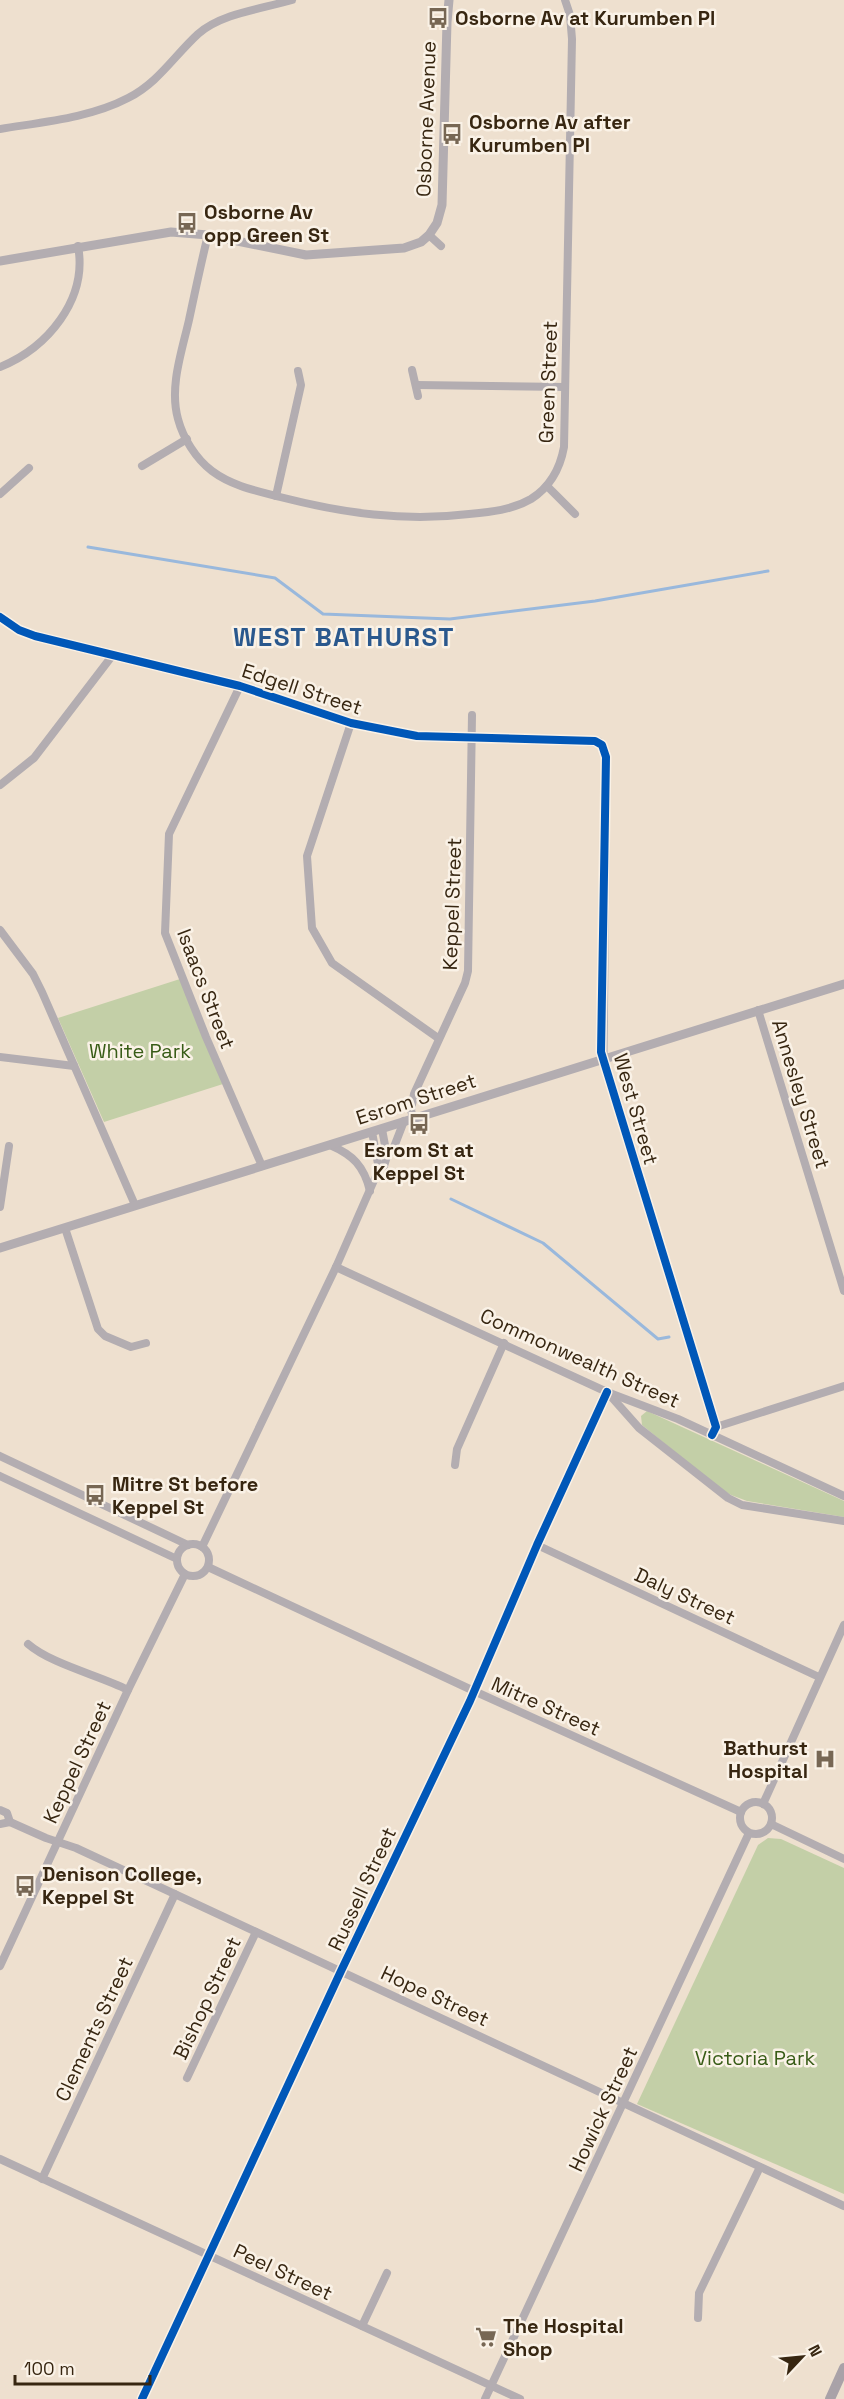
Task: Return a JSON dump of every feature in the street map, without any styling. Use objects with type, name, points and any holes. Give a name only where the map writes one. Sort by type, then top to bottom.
[{"type":"main road","points":[[830,2399],[844,2368]]},
{"type":"street","points":[[0,129],[93,112],[127,99],[151,85],[197,35],[210,26],[221,20],[292,0]]},
{"type":"street","name":"Osborne Avenue","points":[[429,235],[437,223],[442,205],[449,0]]},
{"type":"street","name":"Green Street","points":[[208,235],[176,380],[177,415],[187,439],[204,463],[237,486],[323,508],[360,514],[422,518],[502,510],[529,500],[547,486],[554,477],[563,454],[572,48],[571,22],[565,0]]},
{"type":"street","points":[[0,261],[164,232],[208,235],[291,253],[320,255],[404,248],[421,242],[429,235],[441,246]]},
{"type":"street","points":[[0,367],[39,345],[61,319],[78,281],[81,265],[78,246]]},
{"type":"street","points":[[412,370],[418,396]]},
{"type":"street","points":[[276,496],[301,385],[298,371]]},
{"type":"street","points":[[417,385],[565,387]]},
{"type":"street","points":[[142,466],[187,439]]},
{"type":"street","points":[[0,494],[28,468]]},
{"type":"street","points":[[547,486],[575,514]]},
{"type":"street","name":"Edgell Street","points":[[0,617],[19,630],[35,636],[240,686],[351,723],[417,736],[595,741],[602,745]]},
{"type":"street","points":[[0,785],[34,758],[112,656]]},
{"type":"street","name":"Isaacs Street","points":[[240,686],[169,834],[165,933],[206,1037],[262,1166]]},
{"type":"street","name":"Keppel Street","points":[[202,1547],[336,1266],[379,1169],[384,1166],[387,1156],[409,1119],[412,1097],[465,983],[468,971],[472,715]]},
{"type":"street","points":[[351,723],[307,856],[312,928],[332,963],[438,1038]]},
{"type":"street","name":"West Street","points":[[602,745],[606,757],[603,1059],[714,1431]]},
{"type":"street","points":[[0,930],[33,974],[135,1205]]},
{"type":"street","name":"Esrom Street","points":[[0,1248],[844,984]]},
{"type":"street","name":"Annesley Street","points":[[758,1010],[844,1291]]},
{"type":"street","points":[[0,1057],[74,1066]]},
{"type":"street","points":[[377,1130],[387,1156]]},
{"type":"street","points":[[377,1130],[379,1169]]},
{"type":"street","points":[[330,1145],[356,1160],[363,1169],[370,1191]]},
{"type":"street","points":[[0,1207],[3,1168],[9,1146]]},
{"type":"street","points":[[65,1228],[98,1329],[105,1336],[131,1347],[146,1343]]},
{"type":"street","name":"Commonwealth Street","points":[[336,1266],[608,1392],[714,1431],[844,1497]]},
{"type":"street","points":[[455,1465],[457,1449],[504,1343]]},
{"type":"street","points":[[714,1431],[844,1386]]},
{"type":"street","points":[[608,1392],[639,1428],[728,1498],[742,1504],[844,1521]]},
{"type":"street","name":"Russell Street","points":[[142,2399],[474,1691],[537,1545],[608,1392]]},
{"type":"street","points":[[0,1456],[189,1545],[202,1547],[209,1558],[208,1567],[198,1575],[185,1574],[180,1569],[177,1559],[181,1550],[189,1545]]},
{"type":"street","points":[[0,1476],[177,1559]]},
{"type":"street","name":"Daly Street","points":[[537,1545],[819,1677]]},
{"type":"street","name":"Mitre Street","points":[[208,1567],[741,1812]]},
{"type":"street","name":"Keppel Street","points":[[0,1966],[128,1690],[185,1574]]},
{"type":"street","points":[[763,1804],[844,1625]]},
{"type":"street","points":[[28,1644],[40,1654],[106,1679],[128,1690]]},
{"type":"street","points":[[758,1802],[771,1812],[771,1824],[762,1833],[749,1833],[741,1824],[741,1812],[748,1804],[758,1802]]},
{"type":"street","name":"Hope Street","points":[[0,1810],[7,1813],[10,1822],[175,1894],[844,2206]]},
{"type":"street","points":[[0,1824],[10,1822]]},
{"type":"street","points":[[771,1824],[844,1859]]},
{"type":"street","name":"Howick Street","points":[[485,2399],[749,1833]]},
{"type":"street","name":"Clements Street","points":[[42,2179],[175,1894]]},
{"type":"street","name":"Bishop Street","points":[[188,2078],[256,1932]]},
{"type":"street","name":"Peel Street","points":[[0,2159],[520,2399]]},
{"type":"street","points":[[698,2318],[699,2293],[759,2167]]},
{"type":"street","points":[[362,2326],[387,2273]]},
{"type":"green space","name":"White Park","points":[[180,979],[223,1084],[104,1122],[58,1018]]},
{"type":"green space","points":[[647,1411],[844,1501],[844,1517],[747,1501],[731,1495],[719,1488],[642,1425],[641,1416]]},
{"type":"green space","name":"Victoria Park","points":[[768,1838],[781,1839],[844,1868],[844,2194],[637,2104],[758,1845]]},
{"type":"waterway","points":[[88,547],[275,578],[323,614],[450,619],[595,601],[768,571]]},
{"type":"waterway","points":[[451,1199],[543,1243],[658,1339],[669,1337]]},
{"type":"cycle path","points":[[0,617],[19,630],[35,636],[240,686],[351,723],[417,736],[595,741],[602,745],[606,757],[601,1052],[716,1427],[712,1435]]},
{"type":"cycle path","points":[[142,2399],[341,1971],[470,1701],[537,1545],[607,1392]]},
{"type":"place","name":"Osborne Av at Kurumben Pl","points":[[438,18]]},
{"type":"place","name":"Osborne Av after Kurumben Pl","points":[[452,134]]},
{"type":"place","name":"Osborne Av opp Green St","points":[[187,223]]},
{"type":"place","name":"Esrom St at Keppel St","points":[[419,1124]]},
{"type":"place","name":"Mitre St before Keppel St","points":[[95,1495]]},
{"type":"place","name":"Bathurst Hospital","points":[[825,1759]]},
{"type":"place","name":"Denison College, Keppel St","points":[[25,1886]]},
{"type":"place","name":"The Hospital Shop","points":[[486,2337]]},
{"type":"district","name":"WEST BATHURST","points":[[344,637]]}]
